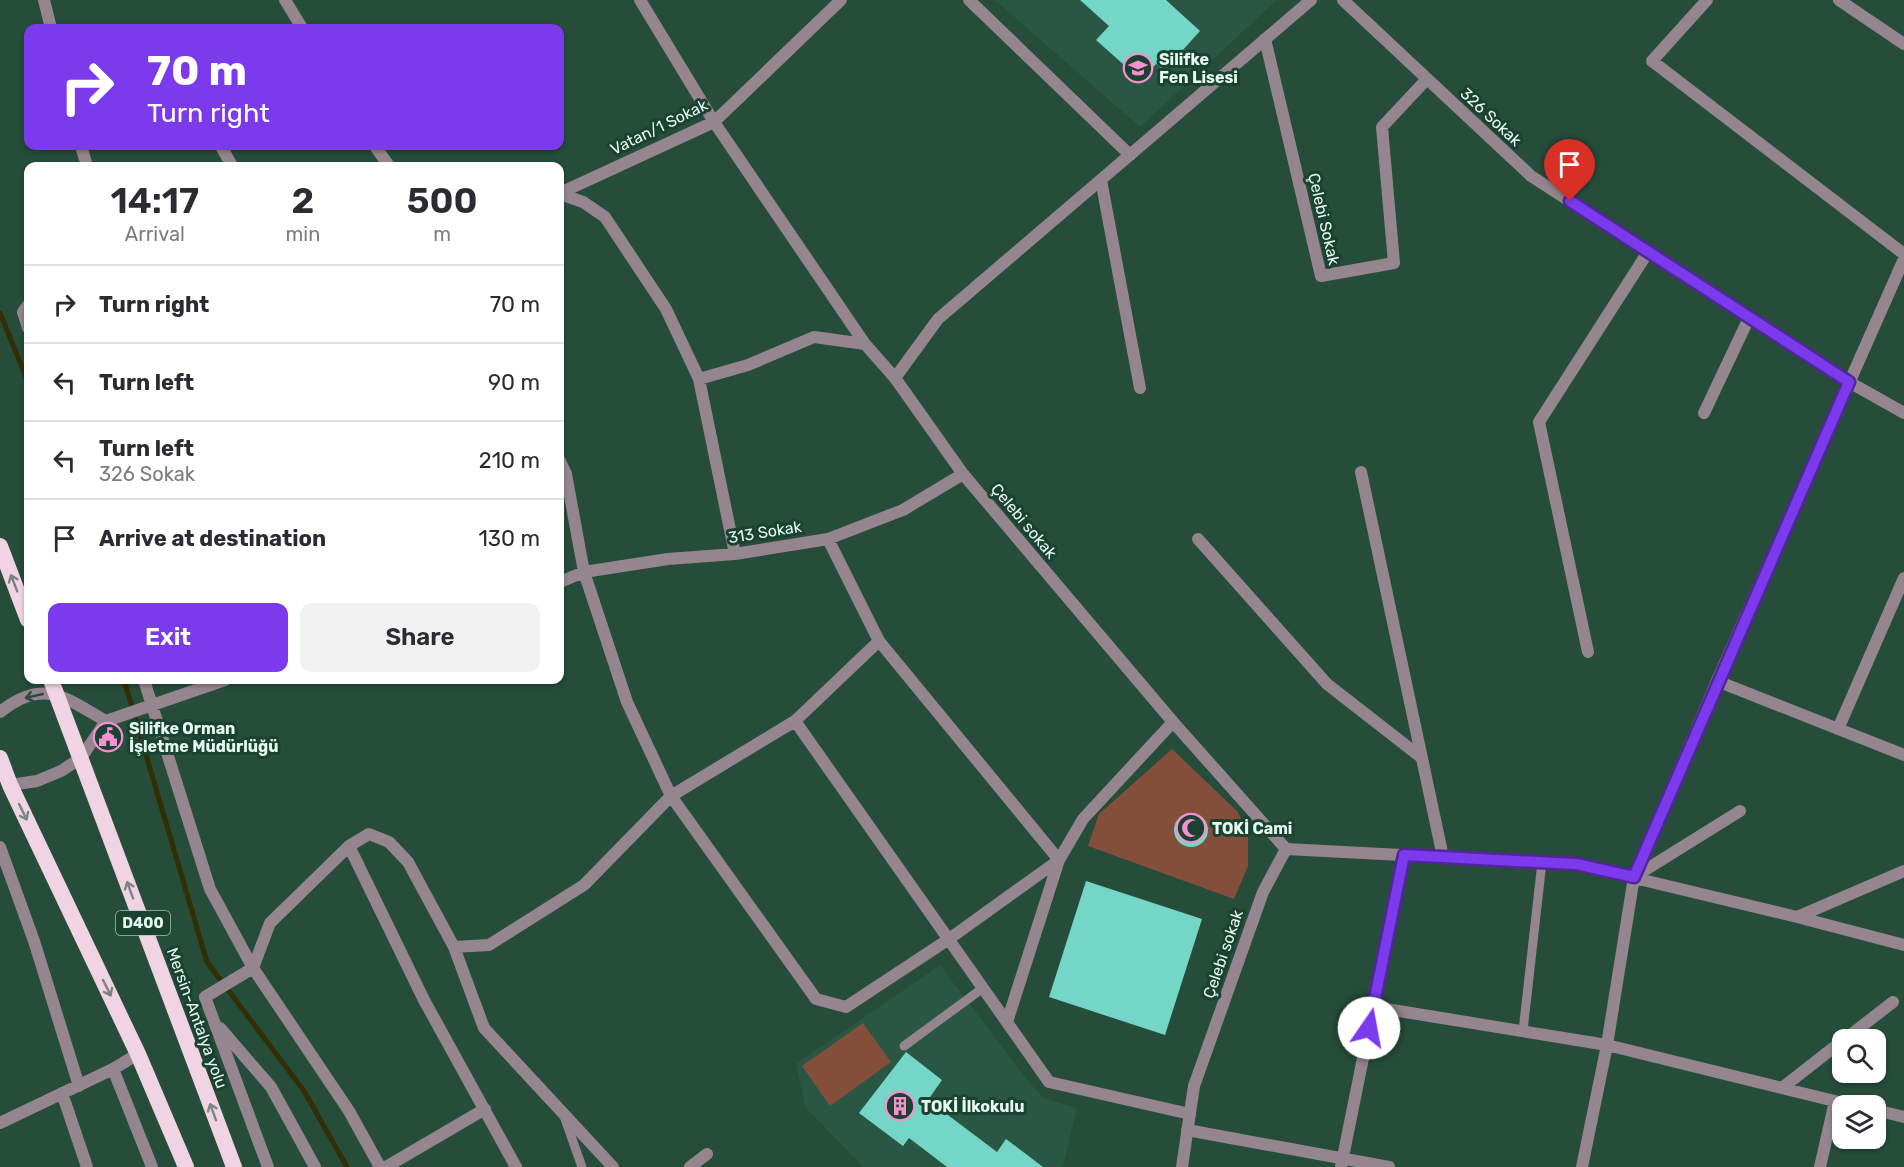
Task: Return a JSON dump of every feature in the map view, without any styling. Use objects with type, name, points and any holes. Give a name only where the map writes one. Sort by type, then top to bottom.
[{"type":"highway","points":[[0,546],[24,609]]},
{"type":"highway","name":"Mersin-Antalya yolu","points":[[54,686],[234,1167]]},
{"type":"highway","points":[[0,758],[10,785],[138,1054],[186,1167]]},
{"type":"street","points":[[44,0],[50,24]]},
{"type":"street","points":[[285,0],[300,24]]},
{"type":"street","name":"Çelebi sokak","points":[[640,0],[714,122],[865,344],[895,378],[963,474],[1173,722],[1286,849],[1263,892],[1194,1086],[1182,1167]]},
{"type":"street","name":"Vatan/1 Sokak","points":[[564,192],[714,122],[841,0]]},
{"type":"street","points":[[969,0],[1130,155]]},
{"type":"street","points":[[895,378],[938,319],[1311,0]]},
{"type":"street","name":"326 Sokak","points":[[1343,0],[1531,176],[1849,382],[1904,413]]},
{"type":"street","points":[[1707,0],[1652,61],[1904,254]]},
{"type":"street","points":[[1839,0],[1904,44]]},
{"type":"street","name":"Çelebi Sokak","points":[[1265,39],[1321,276],[1395,263],[1382,127],[1427,79]]},
{"type":"street","points":[[1101,180],[1140,388]]},
{"type":"street","points":[[564,195],[583,202],[604,217],[666,309],[699,379],[735,554]]},
{"type":"street","points":[[1588,652],[1539,422],[1648,252]]},
{"type":"street","points":[[1582,1167],[1607,1046],[1634,877],[1717,681],[1904,259]]},
{"type":"street","points":[[1704,413],[1749,318]]},
{"type":"street","points":[[699,379],[748,364],[814,337],[865,344]]},
{"type":"street","points":[[564,470],[584,572],[627,702],[671,796],[816,999],[846,1007],[949,939],[1059,860]]},
{"type":"street","points":[[1361,472],[1443,857]]},
{"type":"street","name":"313 Sokak","points":[[564,580],[584,572],[668,559],[735,554],[828,539],[903,510],[963,474]]},
{"type":"street","points":[[828,539],[879,641],[1059,860]]},
{"type":"street","points":[[1198,539],[1327,684],[1422,758]]},
{"type":"street","points":[[1838,729],[1904,578]]},
{"type":"street","points":[[454,947],[489,945],[584,885],[671,796],[795,722],[879,641]]},
{"type":"street","points":[[1717,681],[1904,755]]},
{"type":"street","points":[[145,684],[148,708],[210,890],[253,968],[349,1111],[380,1167]]},
{"type":"street","points":[[10,785],[37,781],[61,771],[81,758],[106,721],[214,684]]},
{"type":"street","points":[[0,712],[12,703],[54,686],[106,721]]},
{"type":"street","points":[[795,722],[1049,1082],[1190,1114]]},
{"type":"street","points":[[1007,1022],[1059,860],[1083,819],[1173,722]]},
{"type":"street","points":[[1634,877],[1740,811]]},
{"type":"street","points":[[268,1167],[205,998],[253,968],[270,923],[349,846],[369,834],[389,842],[408,862],[454,947],[484,1028],[613,1167]]},
{"type":"street","points":[[349,846],[424,1000],[516,1167]]},
{"type":"street","points":[[0,847],[34,941],[79,1086]]},
{"type":"street","points":[[1286,849],[1576,864],[1904,945]]},
{"type":"street","points":[[1342,1163],[1404,855]]},
{"type":"street","points":[[1797,917],[1904,871]]},
{"type":"street","points":[[1857,1029],[1893,1002]]},
{"type":"street","points":[[1374,1006],[1607,1046],[1832,1100]]},
{"type":"street","points":[[214,1020],[271,1087],[315,1167]]},
{"type":"street","points":[[1782,1088],[1832,1049]]},
{"type":"street","points":[[0,1123],[113,1070],[138,1054]]},
{"type":"street","points":[[113,1070],[152,1167]]},
{"type":"street","points":[[62,1093],[87,1167]]},
{"type":"street","points":[[386,1167],[485,1109]]},
{"type":"street","points":[[1886,1113],[1904,1117]]},
{"type":"street","points":[[1820,1167],[1832,1114]]},
{"type":"street","points":[[1187,1130],[1342,1163],[1389,1167]]},
{"type":"street","points":[[690,1167],[707,1154]]},
{"type":"lane","points":[[1522,1031],[1542,862]]},
{"type":"lane","points":[[904,1046],[983,988]]},
{"type":"lane","points":[[562,1111],[582,1167]]},
{"type":"shaded area","name":"Silifke Fen Lisesi","points":[[995,0],[1277,0],[1140,127]]},
{"type":"shaded area","points":[[1172,749],[1237,811],[1248,832],[1248,866],[1234,899],[1088,846],[1099,814]]},
{"type":"shaded area","points":[[940,965],[1028,1081],[1044,1098],[1077,1108],[1063,1167],[863,1167],[805,1107],[796,1064]]},
{"type":"shaded area","points":[[863,1023],[891,1062],[830,1106],[802,1066]]},
{"type":"building","name":"Silifke Fen Lisesi","points":[[1080,0],[1166,0],[1200,31],[1164,71],[1156,64],[1141,80],[1096,40],[1109,26]]},
{"type":"building","name":"TOKİ Cami","points":[[1191,813],[1203,818],[1208,830],[1203,842],[1191,847],[1179,842],[1174,830],[1179,818]]},
{"type":"building","points":[[1086,881],[1202,919],[1165,1035],[1049,997]]},
{"type":"building","name":"TOKİ İlkokulu","points":[[906,1052],[942,1080],[928,1100],[997,1152],[1006,1139],[1043,1167],[947,1167],[909,1138],[903,1146],[859,1113]]},
{"type":"waterway","points":[[0,313],[24,372]]},
{"type":"waterway","points":[[125,684],[207,962],[304,1091],[347,1167]]},
{"type":"place","name":"Silifke Fen Lisesi","points":[[1138,68]]},
{"type":"place","name":"Silifke Orman İşletme Müdürlüğü","points":[[108,737]]},
{"type":"place","name":"TOKİ Cami","points":[[1191,828]]},
{"type":"place","name":"TOKİ İlkokulu","points":[[900,1106]]},
{"type":"route","points":[[1369,1028],[1404,855],[1576,864],[1634,877],[1717,681],[1849,382],[1570,201]]}]
